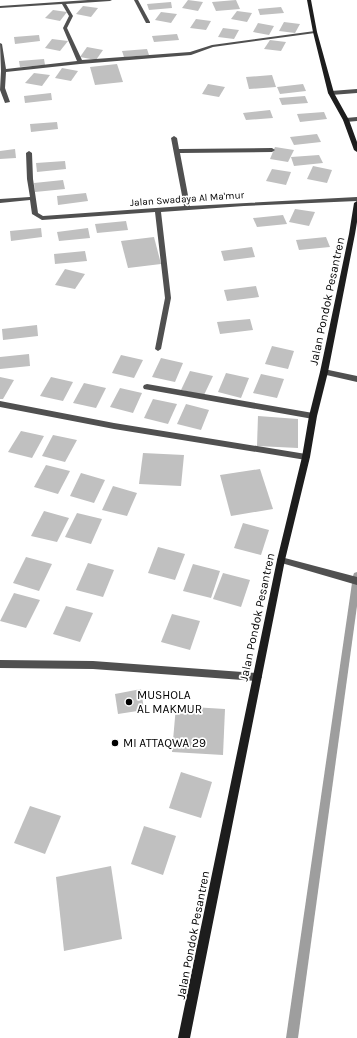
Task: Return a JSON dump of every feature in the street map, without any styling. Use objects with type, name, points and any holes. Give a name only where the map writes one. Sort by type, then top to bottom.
[{"type":"street","points":[[0,7],[110,0]]},
{"type":"street","points":[[136,0],[148,22]]},
{"type":"street","points":[[309,0],[314,32],[331,93],[346,120],[357,150]]},
{"type":"street","points":[[64,4],[71,16],[64,28],[80,62]]},
{"type":"street","points":[[4,71],[80,62],[191,53],[212,46],[314,32]]},
{"type":"street","points":[[0,44],[4,71],[2,88],[7,102]]},
{"type":"street","points":[[331,93],[357,91]]},
{"type":"street","points":[[346,120],[357,119]]},
{"type":"street","points":[[174,138],[188,208]]},
{"type":"street","points":[[177,151],[272,150]]},
{"type":"street","points":[[0,201],[33,198],[30,179],[29,153]]},
{"type":"street","name":"Jalan Swadaya Al Ma'mur","points":[[33,198],[35,214],[42,218],[357,199]]},
{"type":"street","name":"Jalan Pondok Pesantren","points":[[184,1038],[281,560],[306,457],[313,416],[355,235],[357,203]]},
{"type":"street","points":[[158,210],[168,298],[158,349]]},
{"type":"street","points":[[324,372],[357,379]]},
{"type":"street","points":[[147,387],[313,416]]},
{"type":"street","points":[[0,404],[114,426],[306,457]]},
{"type":"street","points":[[281,560],[353,579]]},
{"type":"street","points":[[0,664],[93,665],[257,677]]},
{"type":"building","points":[[188,0],[203,2],[198,11],[182,8]]},
{"type":"building","points":[[236,0],[240,9],[216,11],[212,2]]},
{"type":"building","points":[[171,2],[172,8],[149,10],[147,4]]},
{"type":"building","points":[[83,6],[98,8],[91,17],[76,14]]},
{"type":"building","points":[[281,7],[284,13],[260,15],[258,9]]},
{"type":"building","points":[[53,10],[67,12],[60,21],[45,18]]},
{"type":"building","points":[[237,11],[252,13],[247,22],[231,19]]},
{"type":"building","points":[[161,12],[177,14],[171,23],[155,20]]},
{"type":"building","points":[[196,19],[211,21],[206,30],[190,28]]},
{"type":"building","points":[[284,22],[300,24],[295,33],[279,31]]},
{"type":"building","points":[[258,23],[274,26],[269,35],[253,32]]},
{"type":"building","points":[[223,28],[239,30],[234,39],[218,37]]},
{"type":"building","points":[[177,34],[179,40],[154,42],[152,36]]},
{"type":"building","points":[[39,35],[40,41],[15,44],[14,37]]},
{"type":"building","points":[[52,39],[68,41],[60,51],[45,48]]},
{"type":"building","points":[[270,40],[286,42],[281,51],[264,49]]},
{"type":"building","points":[[87,47],[103,50],[96,60],[80,57]]},
{"type":"building","points":[[147,49],[149,55],[124,57],[122,51]]},
{"type":"building","points":[[44,59],[45,65],[20,67],[19,61]]},
{"type":"building","points":[[117,64],[123,82],[95,85],[90,67]]},
{"type":"building","points":[[62,68],[78,71],[71,81],[55,78]]},
{"type":"building","points":[[34,73],[50,75],[42,86],[25,83]]},
{"type":"building","points":[[272,75],[276,87],[249,89],[246,77]]},
{"type":"building","points":[[208,84],[225,87],[219,97],[202,94]]},
{"type":"building","points":[[303,84],[306,91],[280,94],[277,87]]},
{"type":"building","points":[[51,93],[52,100],[25,103],[24,96]]},
{"type":"building","points":[[305,96],[308,103],[282,105],[279,98]]},
{"type":"building","points":[[270,110],[273,118],[246,120],[243,113]]},
{"type":"building","points":[[324,112],[327,119],[300,122],[297,114]]},
{"type":"building","points":[[57,122],[58,129],[31,132],[30,124]]},
{"type":"building","points":[[317,134],[321,142],[294,145],[290,137]]},
{"type":"building","points":[[275,147],[294,150],[288,162],[270,159]]},
{"type":"building","points":[[15,149],[16,158],[0,159],[0,151]]},
{"type":"building","points":[[319,155],[323,163],[294,166],[291,157]]},
{"type":"building","points":[[65,161],[66,169],[37,172],[36,163]]},
{"type":"building","points":[[313,166],[332,170],[327,183],[307,179]]},
{"type":"building","points":[[272,169],[291,172],[286,185],[266,181]]},
{"type":"building","points":[[63,180],[65,189],[35,192],[34,183]]},
{"type":"building","points":[[86,193],[88,201],[58,205],[57,196]]},
{"type":"building","points":[[295,209],[315,212],[309,226],[289,222]]},
{"type":"building","points":[[283,215],[287,224],[257,227],[253,218]]},
{"type":"building","points":[[126,221],[128,230],[97,233],[95,224]]},
{"type":"building","points":[[41,228],[42,237],[11,241],[10,231]]},
{"type":"building","points":[[88,228],[90,238],[59,241],[57,232]]},
{"type":"building","points":[[154,237],[161,264],[128,268],[121,241]]},
{"type":"building","points":[[326,237],[330,247],[299,250],[296,240]]},
{"type":"building","points":[[252,247],[255,257],[224,261],[221,251]]},
{"type":"building","points":[[85,251],[87,261],[55,264],[54,254]]},
{"type":"building","points":[[65,269],[85,274],[75,289],[55,285]]},
{"type":"building","points":[[256,286],[259,297],[227,301],[224,290]]},
{"type":"building","points":[[250,319],[253,330],[220,334],[217,322]]},
{"type":"building","points":[[37,325],[38,336],[3,340],[2,329]]},
{"type":"building","points":[[272,346],[294,351],[288,369],[265,364]]},
{"type":"building","points":[[29,354],[30,366],[0,369],[0,357]]},
{"type":"building","points":[[121,355],[143,360],[134,378],[112,373]]},
{"type":"building","points":[[161,358],[183,363],[175,382],[152,377]]},
{"type":"building","points":[[190,371],[213,376],[204,395],[181,390]]},
{"type":"building","points":[[226,373],[249,378],[241,398],[218,392]]},
{"type":"building","points":[[261,374],[284,379],[277,398],[253,393]]},
{"type":"building","points":[[0,377],[14,380],[3,399],[0,399]]},
{"type":"building","points":[[51,377],[73,382],[63,401],[40,396]]},
{"type":"building","points":[[84,383],[106,388],[96,408],[73,403]]},
{"type":"building","points":[[120,388],[142,393],[133,413],[110,407]]},
{"type":"building","points":[[153,399],[177,404],[168,424],[144,418]]},
{"type":"building","points":[[186,404],[209,410],[201,430],[177,424]]},
{"type":"building","points":[[258,416],[298,419],[298,448],[257,446]]},
{"type":"building","points":[[21,431],[44,436],[32,458],[8,452]]},
{"type":"building","points":[[53,435],[77,440],[65,462],[42,456]]},
{"type":"building","points":[[143,453],[184,455],[181,486],[139,484]]},
{"type":"building","points":[[46,465],[70,471],[58,494],[34,487]]},
{"type":"building","points":[[260,469],[273,509],[231,516],[220,475]]},
{"type":"building","points":[[81,473],[105,480],[94,503],[70,496]]},
{"type":"building","points":[[113,486],[137,493],[127,516],[102,510]]},
{"type":"building","points":[[44,511],[69,518],[57,542],[31,536]]},
{"type":"building","points":[[77,513],[102,519],[91,544],[65,537]]},
{"type":"building","points":[[243,523],[269,530],[261,555],[234,548]]},
{"type":"building","points":[[158,547],[185,554],[175,580],[148,573]]},
{"type":"building","points":[[26,557],[52,564],[39,591],[13,583]]},
{"type":"building","points":[[88,563],[114,570],[103,597],[76,590]]},
{"type":"building","points":[[193,564],[220,571],[211,598],[183,591]]},
{"type":"building","points":[[223,573],[250,580],[241,607],[213,599]]},
{"type":"building","points":[[14,593],[40,600],[26,628],[0,621]]},
{"type":"building","points":[[66,606],[93,613],[80,642],[53,634]]},
{"type":"building","points":[[172,614],[200,621],[190,650],[161,642]]},
{"type":"building","name":"MUSHOLA AL MAKMUR","points":[[141,689],[144,710],[118,714],[115,694]]},
{"type":"building","points":[[176,706],[225,709],[223,755],[172,752]]},
{"type":"building","points":[[181,772],[212,782],[201,818],[169,808]]},
{"type":"building","points":[[30,806],[61,816],[45,854],[14,843]]},
{"type":"building","points":[[144,826],[176,836],[163,875],[131,864]]},
{"type":"building","points":[[111,866],[122,939],[64,951],[56,877]]},
{"type":"waterway","points":[[292,1038],[357,576]]},
{"type":"place","name":"MUSHOLA AL MAKMUR","points":[[129,702]]},
{"type":"place","name":"MI ATTAQWA 29","points":[[115,743]]}]
